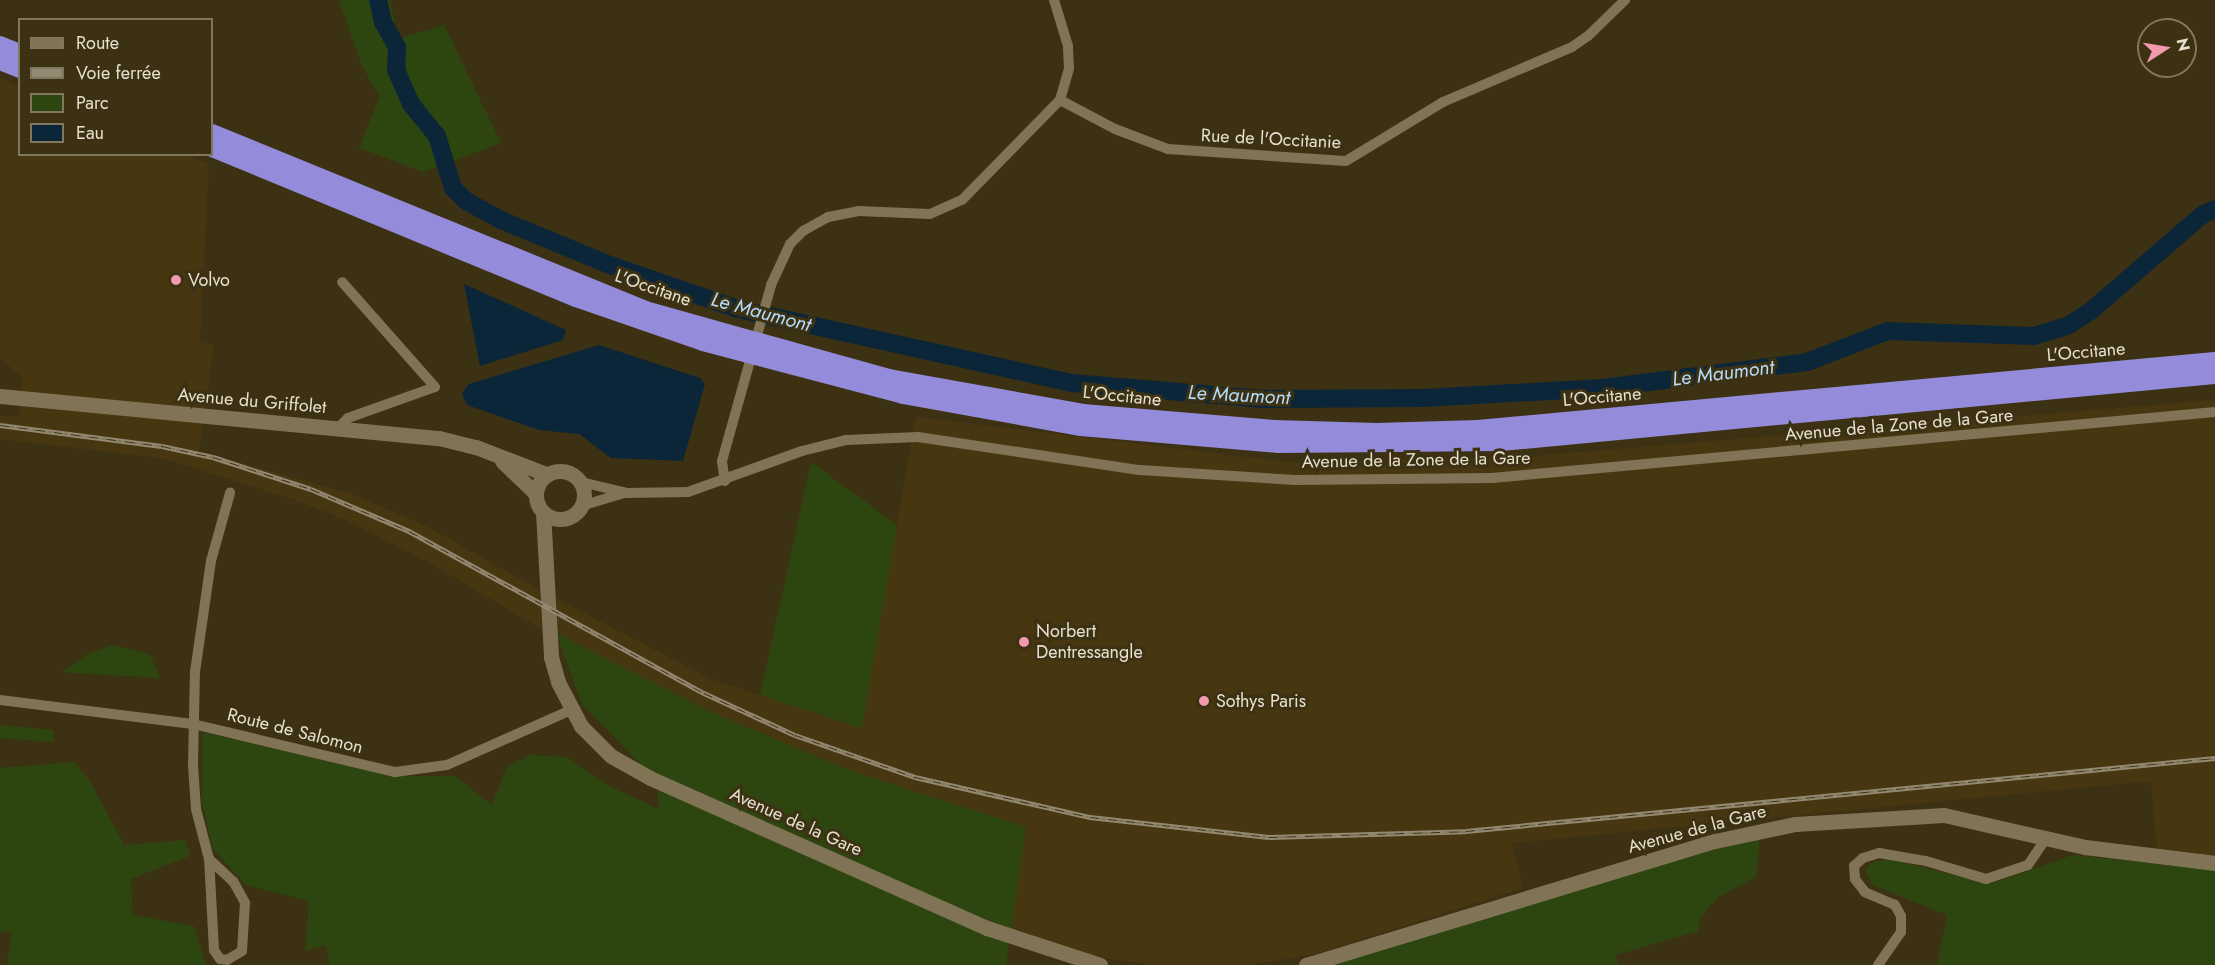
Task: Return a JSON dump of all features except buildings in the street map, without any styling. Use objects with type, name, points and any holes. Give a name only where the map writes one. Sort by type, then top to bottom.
[{"type":"highway","points":[[0,45],[18,52]]},
{"type":"highway","points":[[0,61],[18,68]]},
{"type":"highway","name":"L'Occitane","points":[[213,133],[645,310],[889,378],[1083,413],[1274,429],[1377,432],[1478,429],[2215,360]]},
{"type":"highway","name":"L'Occitane","points":[[213,148],[576,298],[703,342],[903,395],[1017,417],[1124,432],[1279,444],[1501,442],[2215,375]]},
{"type":"street","points":[[725,481],[722,461],[771,285],[790,244],[802,231],[828,217],[858,211],[930,213],[962,200],[1060,100],[1069,69],[1068,46],[1054,0]]},
{"type":"street","name":"Rue de l'Occitanie","points":[[1060,100],[1115,129],[1168,149],[1346,161],[1443,102],[1572,47],[1588,36],[1625,0]]},
{"type":"street","points":[[338,428],[348,418],[435,387],[342,282]]},
{"type":"street","name":"Avenue du Griffolet","points":[[0,396],[439,438],[476,447],[497,458]]},
{"type":"street","name":"Avenue de la Zone de la Gare","points":[[581,482],[627,493],[672,494],[725,481],[802,451],[858,439],[918,437],[1140,470],[1263,478],[1492,478],[2215,412]]},
{"type":"street","points":[[497,458],[546,474],[562,470],[581,482],[581,506],[562,519],[547,556]]},
{"type":"street","points":[[497,458],[536,494],[543,512],[562,519]]},
{"type":"street","points":[[536,494],[546,474]]},
{"type":"street","points":[[209,859],[233,881],[245,903],[242,951],[226,960],[220,959],[213,950],[209,859],[196,809],[194,724],[195,672],[211,561],[230,493]]},
{"type":"street","name":"Avenue de la Zone de la Gare","points":[[581,506],[627,493]]},
{"type":"street","name":"Avenue de la Gare","points":[[543,512],[550,636],[558,682],[571,710],[592,740],[650,778],[987,928],[1100,965]]},
{"type":"street","name":"Route de Salomon","points":[[0,700],[194,724],[395,772],[447,765],[571,710]]},
{"type":"street","name":"Avenue de la Gare","points":[[1306,965],[1754,830],[1944,815],[2085,847],[2215,863]]},
{"type":"street","points":[[1878,965],[1901,932],[1901,916],[1895,905],[1865,892],[1855,879],[1854,866],[1863,858],[1879,853],[1926,861],[1986,879],[2028,865],[2046,838]]},
{"type":"shaded area","points":[[0,78],[18,86],[18,156],[189,156],[209,164],[200,342],[214,346],[199,451],[352,494],[428,527],[540,590],[541,629],[432,564],[346,520],[290,498],[161,458],[0,439],[0,416],[19,417],[22,377],[0,358]]},
{"type":"shaded area","points":[[2215,400],[2215,857],[2157,848],[2151,781],[1512,843],[1523,888],[1315,954],[1249,965],[1152,965],[1087,955],[1009,927],[1026,827],[854,772],[711,712],[556,633],[557,599],[711,679],[861,728],[916,417],[1296,463],[1531,456]]},
{"type":"green space","points":[[339,0],[390,0],[398,39],[444,25],[501,143],[423,172],[359,148],[380,97],[361,64]]},
{"type":"green space","points":[[811,462],[897,525],[862,728],[760,695]]},
{"type":"green space","points":[[556,633],[711,712],[854,772],[1026,827],[1006,965],[330,965],[326,945],[305,951],[309,901],[246,885],[213,849],[202,802],[202,735],[206,733],[393,776],[455,776],[492,805],[507,767],[529,755],[567,757],[611,787],[659,809],[657,781],[582,704]]},
{"type":"green space","points":[[113,645],[150,654],[160,678],[61,672],[89,654]]},
{"type":"green space","points":[[0,725],[53,730],[54,742],[0,738]]},
{"type":"green space","points":[[74,762],[90,781],[124,845],[185,840],[190,856],[131,879],[133,915],[194,926],[206,965],[7,965],[12,932],[0,931],[0,768]]},
{"type":"green space","points":[[1760,835],[1756,877],[1718,897],[1700,918],[1698,931],[1616,955],[1618,965],[1333,965]]},
{"type":"green space","points":[[2073,855],[2215,870],[2215,965],[1937,965],[1947,915],[1872,885],[1865,869],[1873,862],[1890,859],[1990,884]]},
{"type":"water","points":[[464,284],[566,330],[563,340],[480,366]]},
{"type":"water","points":[[599,345],[700,378],[705,384],[683,461],[611,458],[579,434],[539,430],[467,405],[462,394],[469,384]]},
{"type":"waterway","name":"Le Maumont","points":[[378,0],[383,22],[397,47],[396,70],[411,104],[437,136],[453,188],[466,201],[503,221],[610,265],[738,309],[1073,383],[1263,399],[1424,398],[1602,388],[1807,362],[1888,331],[2034,336],[2069,325],[2092,310],[2202,215],[2215,209]]},
{"type":"railway","points":[[0,425],[162,446],[213,457],[311,489],[409,531],[704,693],[795,735],[915,777],[1090,817],[1269,837],[1466,831],[2215,758]]},
{"type":"place","name":"Volvo","points":[[176,280]]},
{"type":"place","name":"Norbert Dentressangle","points":[[1024,642]]},
{"type":"place","name":"Sothys Paris","points":[[1204,701]]}]
